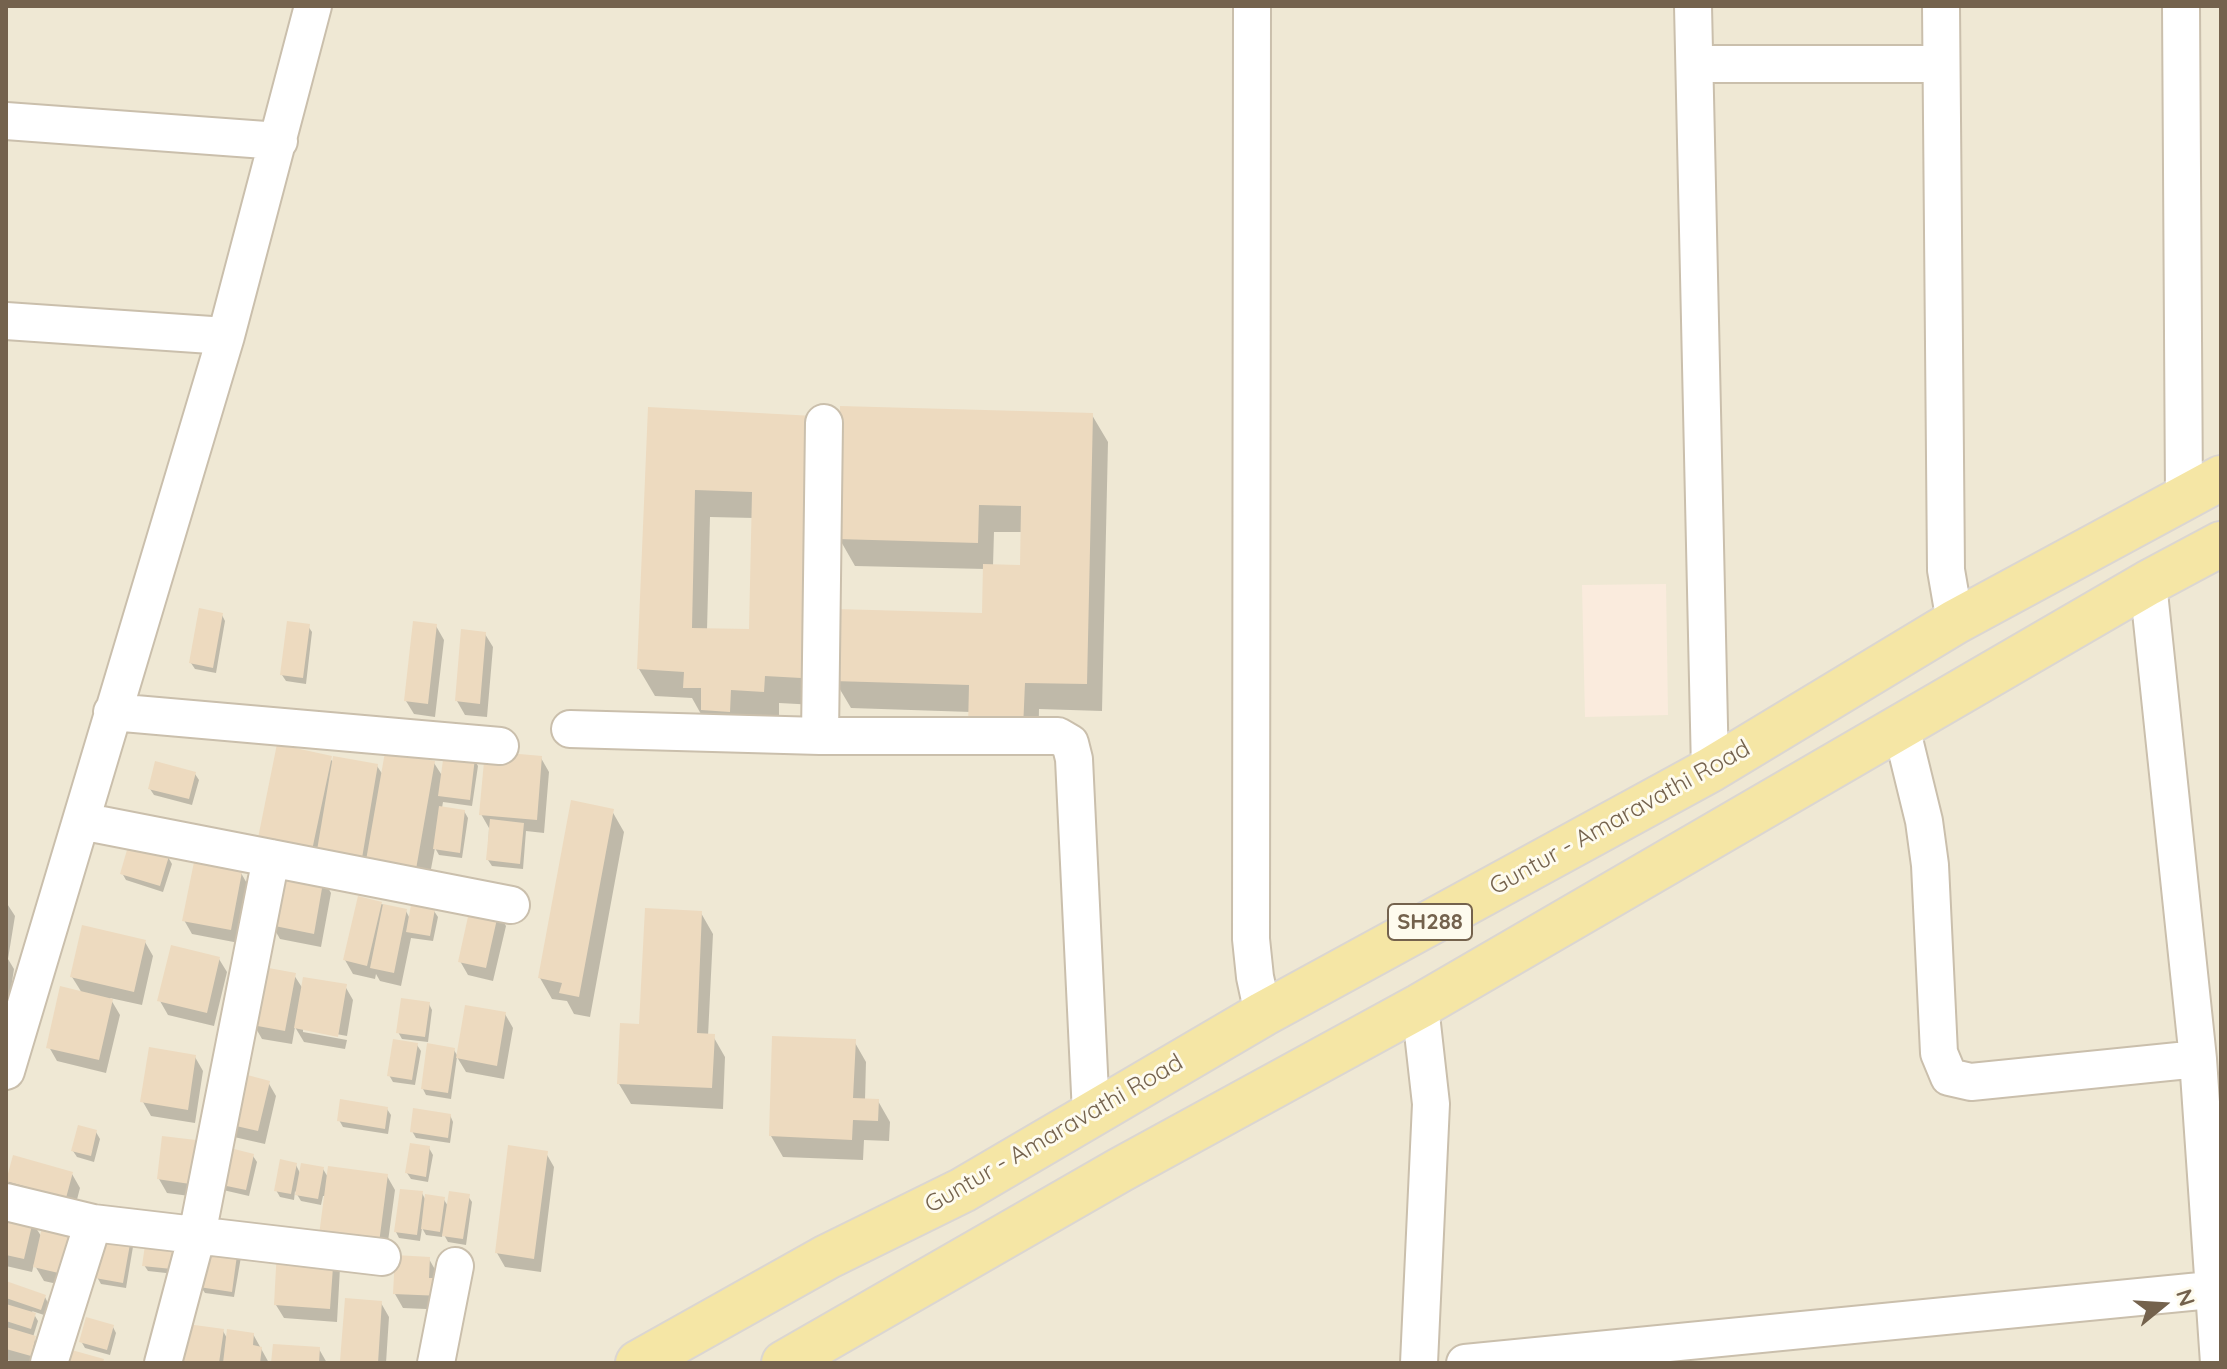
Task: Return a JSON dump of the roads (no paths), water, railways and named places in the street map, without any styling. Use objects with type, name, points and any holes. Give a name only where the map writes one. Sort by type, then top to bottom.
[{"type":"main road","name":"Guntur - Amaravathi Road","points":[[638,1363],[827,1257],[963,1190],[1263,1014],[1710,770],[1955,622],[2221,478]]},
{"type":"main road","name":"SH288","points":[[784,1363],[1120,1170],[1420,1006],[2148,583],[2221,544]]},
{"type":"street","points":[[6,1071],[226,336],[313,6]]},
{"type":"street","points":[[1252,6],[1251,939],[1263,1014]]},
{"type":"street","points":[[1693,6],[1710,770]]},
{"type":"street","points":[[1941,6],[1946,570],[1955,622]]},
{"type":"street","points":[[2181,6],[2184,499]]},
{"type":"street","points":[[1695,64],[1941,64]]},
{"type":"street","points":[[6,121],[279,141]]},
{"type":"street","points":[[6,321],[226,336]]},
{"type":"street","points":[[820,736],[824,423]]},
{"type":"street","points":[[2148,583],[2198,1059],[2217,1289],[2219,1363]]},
{"type":"street","points":[[112,712],[500,746]]},
{"type":"street","points":[[1901,727],[1924,821],[1930,865],[1939,1053],[1949,1077],[1971,1082],[2198,1059]]},
{"type":"street","points":[[570,729],[820,736],[1058,736],[1070,743],[1074,759],[1091,1114]]},
{"type":"street","points":[[81,821],[511,905]]},
{"type":"street","points":[[163,1363],[197,1235],[271,858]]},
{"type":"street","points":[[1419,1363],[1431,1104],[1420,1006]]},
{"type":"street","points":[[6,1202],[93,1223],[382,1257]]},
{"type":"street","points":[[49,1363],[93,1223]]},
{"type":"street","points":[[436,1363],[455,1266]]},
{"type":"street","points":[[1465,1363],[2217,1289]]}]
